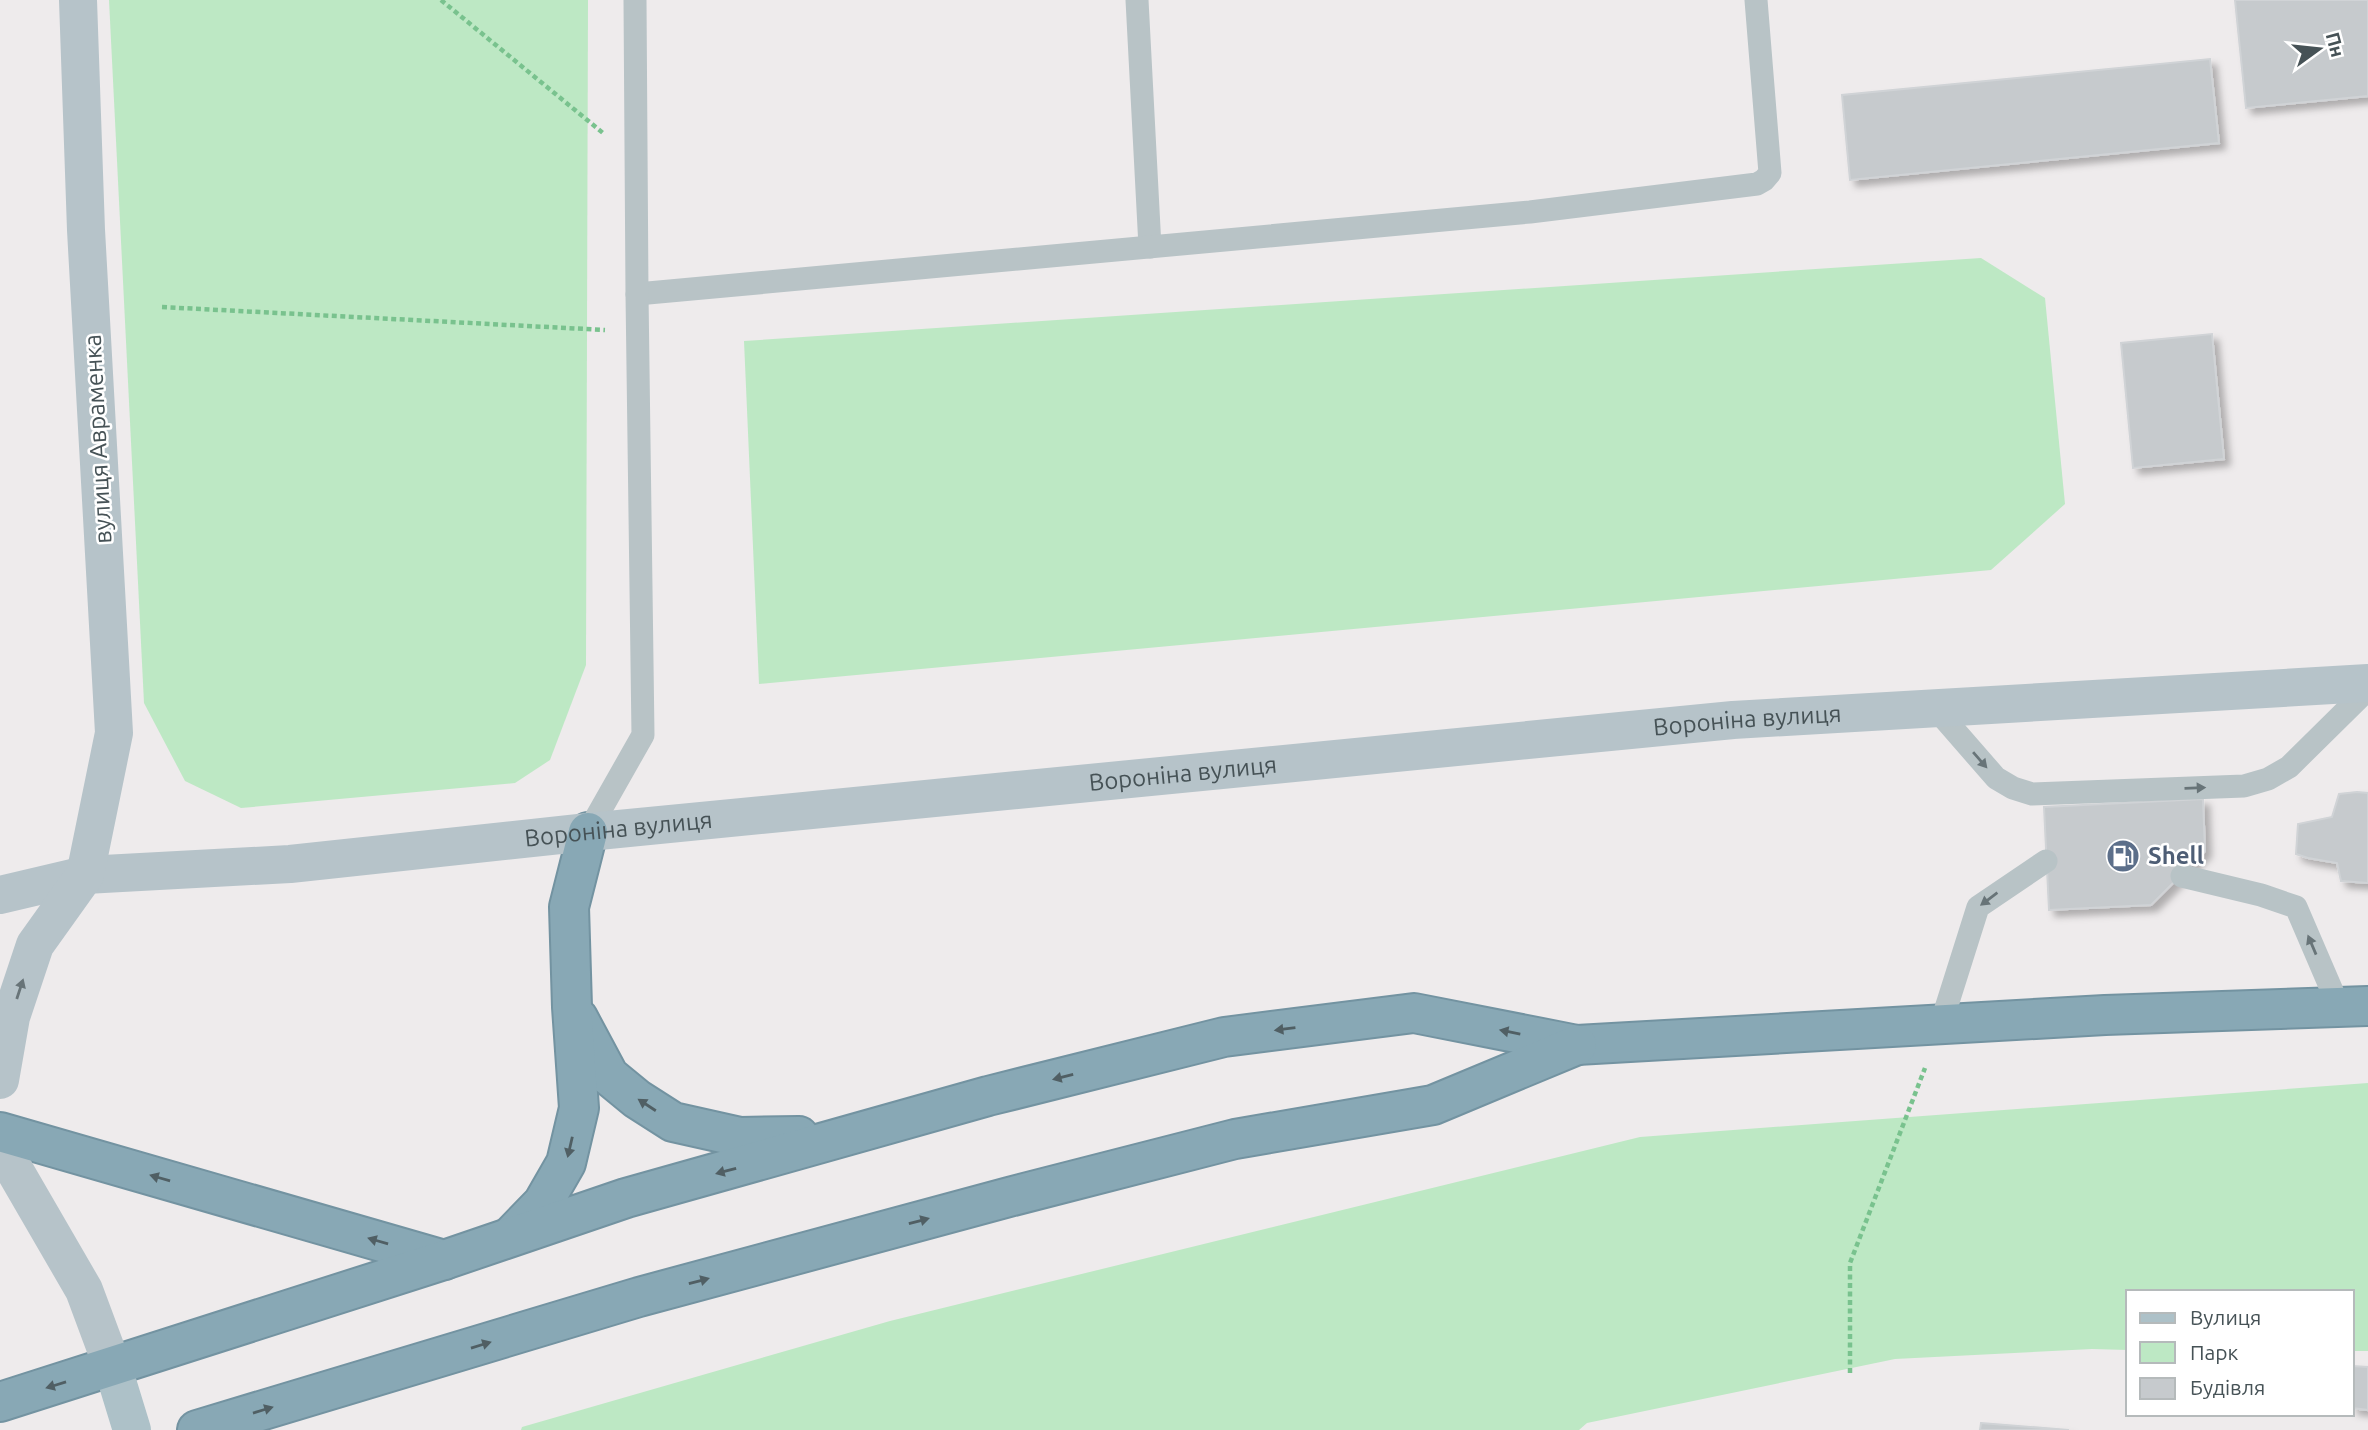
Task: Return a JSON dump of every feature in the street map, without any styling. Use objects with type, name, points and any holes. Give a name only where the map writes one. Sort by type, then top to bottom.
[{"type":"highway","points":[[512,1235],[543,1203],[566,1163],[579,1108],[569,907],[587,832]]},
{"type":"highway","points":[[572,1007],[609,1076],[637,1099],[673,1122],[740,1137],[856,1135]]},
{"type":"highway","points":[[0,1402],[444,1260],[626,1198],[989,1096],[1224,1037],[1414,1013],[1577,1045],[2105,1015],[2353,1007]]},
{"type":"highway","points":[[197,1430],[639,1297],[1023,1193],[1234,1139],[1433,1105],[1577,1045]]},
{"type":"highway","points":[[0,1132],[444,1260]]},
{"type":"main road","points":[[113,1367],[132,1430]]},
{"type":"street","name":"вулиця Авраменка","points":[[78,0],[86,230],[114,733],[86,875]]},
{"type":"street","name":"Вороніна вулиця","points":[[0,895],[86,875],[290,864],[587,832],[1733,720],[2368,682]]},
{"type":"street","points":[[0,1080],[11,1017],[34,945],[86,875]]},
{"type":"street","points":[[0,1145],[84,1290],[113,1367]]},
{"type":"lane","points":[[587,832],[643,734],[635,0]]},
{"type":"lane","points":[[1137,0],[1150,247]]},
{"type":"lane","points":[[637,294],[1530,212],[1757,184],[1770,173],[1756,0]]},
{"type":"lane","points":[[1935,708],[1996,778],[2013,788],[2032,794],[2244,786],[2269,779],[2288,767],[2368,689]]},
{"type":"lane","points":[[1941,1024],[1978,907],[2046,861]]},
{"type":"lane","points":[[2182,876],[2261,895],[2296,907],[2353,1007]]},
{"type":"path","points":[[441,0],[636,161]]},
{"type":"path","points":[[162,307],[638,331]]},
{"type":"path","points":[[1850,1373],[1850,1263],[1941,1024]]},
{"type":"green space","points":[[109,0],[588,0],[586,665],[550,760],[515,783],[241,808],[185,781],[144,703]]},
{"type":"green space","points":[[1981,258],[2045,298],[2065,504],[1991,570],[759,684],[744,341]]},
{"type":"green space","points":[[2368,1083],[2368,1351],[2354,1351],[2354,1290],[2126,1290],[2126,1350],[2092,1349],[1895,1359],[1587,1423],[1579,1430],[521,1430],[522,1427],[890,1321],[1640,1137]]},
{"type":"building","points":[[2235,0],[2368,0],[2368,96],[2246,108]]},
{"type":"building","points":[[2210,59],[2219,143],[1850,180],[1842,95]]},
{"type":"building","points":[[2212,334],[2224,459],[2133,468],[2121,343]]},
{"type":"building","points":[[2368,793],[2368,883],[2341,881],[2337,863],[2296,854],[2298,824],[2332,817],[2339,794]]},
{"type":"building","name":"Shell","points":[[2203,799],[2205,851],[2151,905],[2049,910],[2044,807]]},
{"type":"building","points":[[2354,1366],[2368,1367],[2368,1410],[2354,1408]]},
{"type":"building","points":[[1981,1423],[2069,1430],[1980,1430]]},
{"type":"place","name":"Shell","points":[[2123,856]]}]
